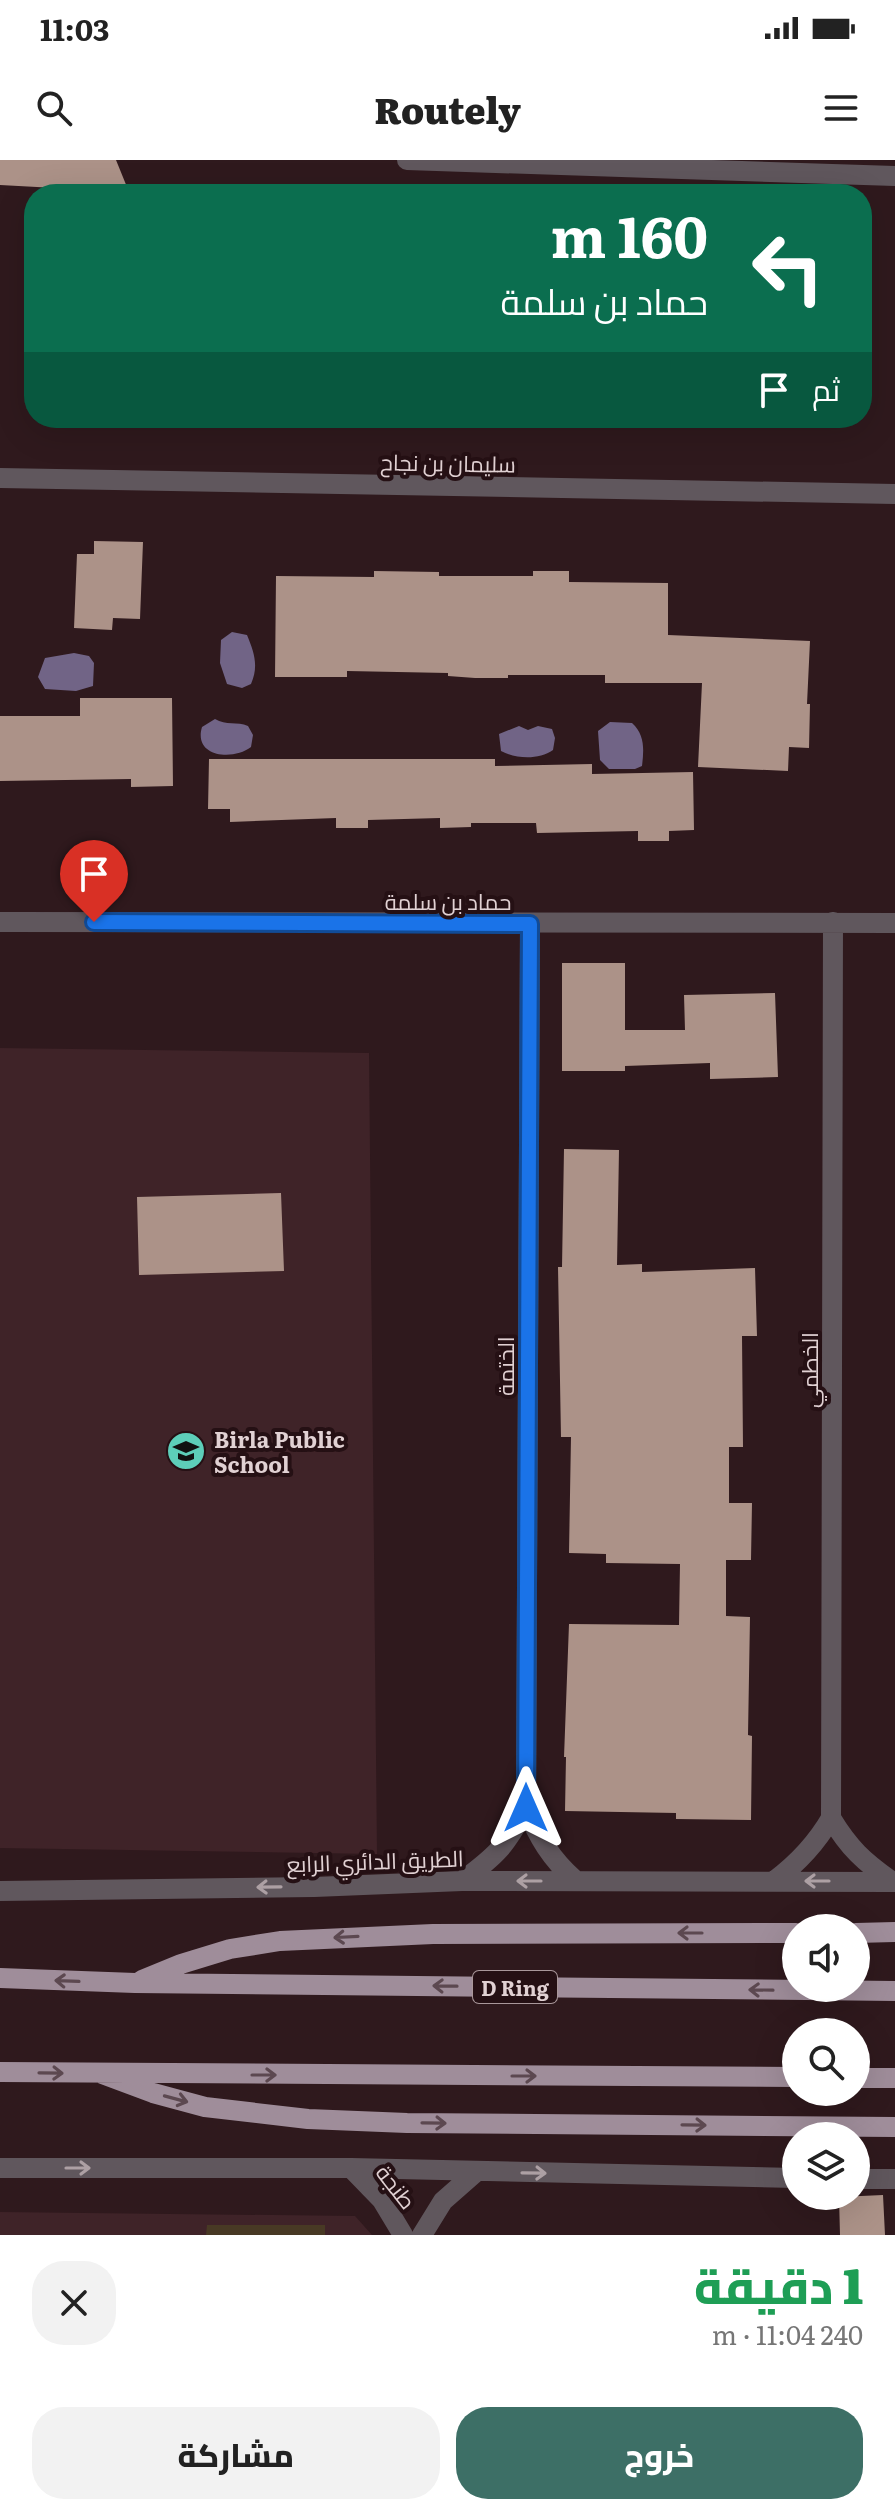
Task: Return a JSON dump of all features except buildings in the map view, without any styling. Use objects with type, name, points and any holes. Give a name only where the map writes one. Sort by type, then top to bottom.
[{"type":"main road","points":[[870,1933],[895,1932]]},
{"type":"main road","name":"D Ring","points":[[135,1983],[230,1949],[280,1941],[433,1934],[782,1933]]},
{"type":"main road","name":"D Ring","points":[[0,1978],[135,1983],[895,1991]]},
{"type":"main road","points":[[0,2072],[782,2077]]},
{"type":"main road","points":[[102,2074],[153,2093],[205,2107],[308,2119],[407,2123],[895,2127]]},
{"type":"main road","points":[[870,2078],[895,2078]]},
{"type":"street","points":[[407,160],[641,164],[895,176]]},
{"type":"street","name":"سليمان بن نجاح","points":[[0,478],[895,494]]},
{"type":"street","name":"حماد بن سلمة","points":[[0,922],[895,923]]},
{"type":"street","name":"الخطمي","points":[[831,1818],[833,922]]},
{"type":"street","name":"الختمة","points":[[530,924],[526,1808],[539,1840],[557,1865],[575,1880]]},
{"type":"street","name":"الختمة","points":[[462,1881],[494,1858],[510,1838],[526,1808]]},
{"type":"street","points":[[774,1881],[818,1840],[831,1818],[846,1842],[867,1864],[894,1882]]},
{"type":"street","name":"الطريق الدائري الرابع","points":[[0,1891],[314,1887],[462,1881],[894,1882]]},
{"type":"street","points":[[0,2168],[351,2168],[782,2178]]},
{"type":"street","name":"طنجة","points":[[351,2168],[382,2200],[403,2235]]},
{"type":"street","name":"طنجة","points":[[422,2235],[443,2201],[476,2172]]},
{"type":"street","points":[[870,2179],[895,2179]]},
{"type":"shaded area","points":[[232,632],[247,635],[255,659],[251,684],[242,688],[227,684],[220,663],[221,640]]},
{"type":"shaded area","points":[[74,653],[89,656],[94,663],[93,686],[76,691],[45,689],[38,677],[45,658]]},
{"type":"shaded area","points":[[215,719],[248,726],[253,735],[251,747],[225,755],[209,750],[203,745],[202,727]]},
{"type":"shaded area","points":[[610,722],[632,723],[639,732],[643,743],[642,766],[609,769],[600,760],[598,731]]},
{"type":"shaded area","points":[[519,726],[528,730],[538,726],[552,729],[555,738],[553,750],[541,756],[527,757],[501,751],[499,734]]},
{"type":"shaded area","name":"Birla Public School","points":[[0,1048],[369,1053],[377,1854],[0,1848]]},
{"type":"shaded area","points":[[0,2212],[355,2216],[372,2235],[0,2235]]},
{"type":"shaded area","points":[[207,2225],[325,2225],[325,2235],[206,2235]]},
{"type":"place","name":"Birla Public School","points":[[186,1451]]},
{"type":"route","points":[[94,922],[530,924],[526,1808]]}]
